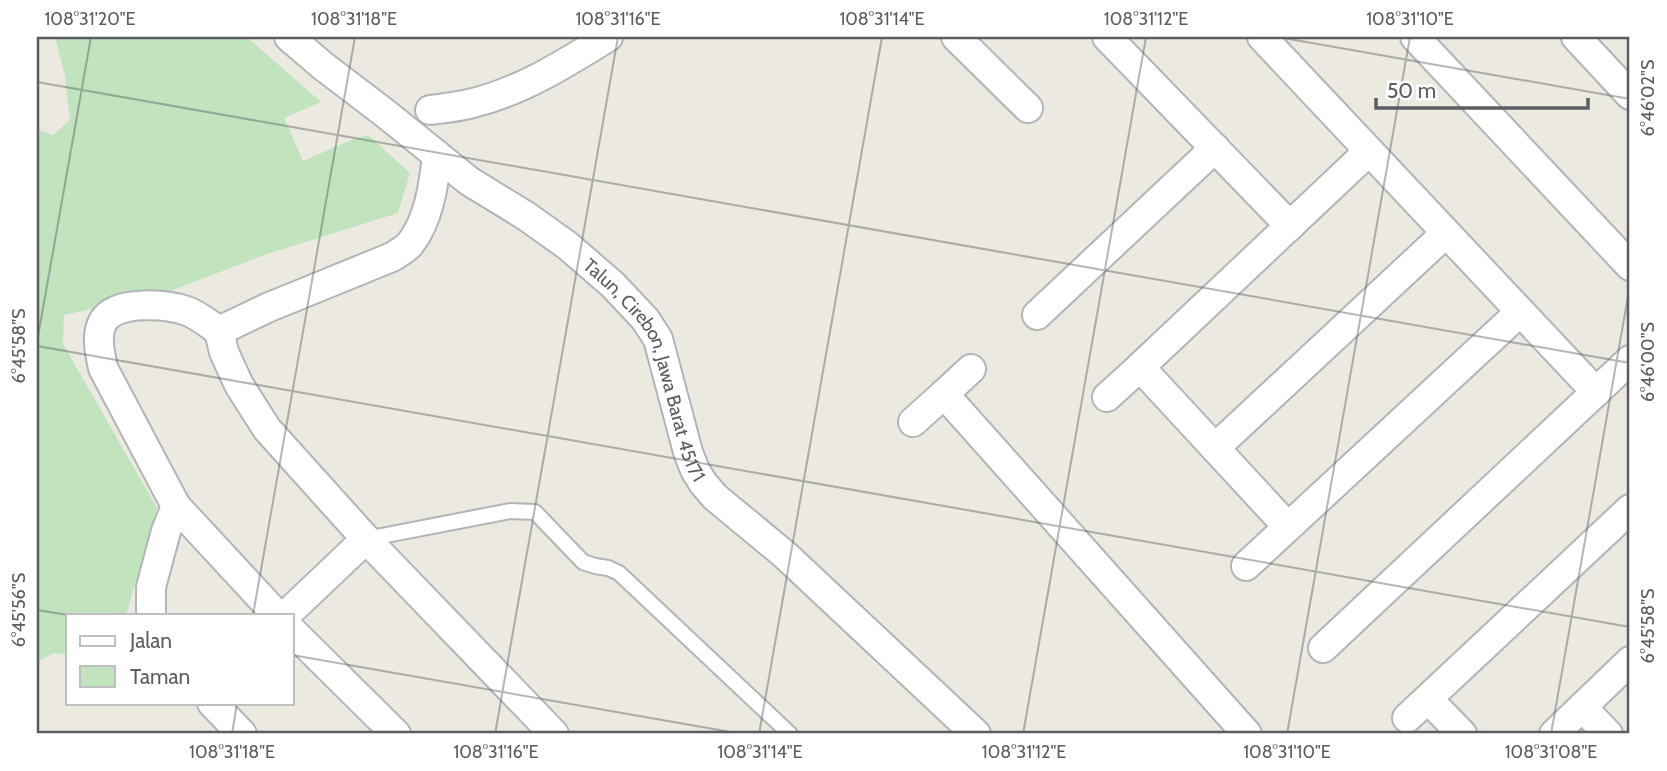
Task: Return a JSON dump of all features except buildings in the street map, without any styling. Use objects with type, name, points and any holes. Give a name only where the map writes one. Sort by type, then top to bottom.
[{"type":"street","name":"Talun, Cirebon, Jawa Barat 45171","points":[[289,37],[469,181],[568,246],[613,285],[645,319],[658,338],[688,452],[703,483],[715,497],[793,562],[976,734]]},
{"type":"street","points":[[430,110],[472,103],[511,90],[539,78],[608,37]]},
{"type":"street","points":[[956,37],[1028,108]]},
{"type":"street","points":[[1107,37],[1290,226]]},
{"type":"street","points":[[1262,37],[1596,392]]},
{"type":"street","points":[[1415,37],[1630,266]]},
{"type":"street","points":[[1576,37],[1630,95]]},
{"type":"street","points":[[1037,315],[1214,148]]},
{"type":"street","points":[[1107,397],[1369,151]]},
{"type":"street","points":[[219,331],[267,308],[392,257],[409,245],[430,202],[437,155]]},
{"type":"street","points":[[1215,448],[1446,233]]},
{"type":"street","points":[[276,614],[176,506],[103,368],[99,335],[105,319],[117,310],[141,305],[187,311],[219,331],[224,352],[239,385],[267,429],[366,539],[554,734]]},
{"type":"street","points":[[1246,566],[1520,312]]},
{"type":"street","points":[[1323,648],[1630,360]]},
{"type":"street","points":[[1140,367],[1288,527]]},
{"type":"street","points":[[913,422],[971,369]]},
{"type":"street","points":[[944,394],[1247,734]]},
{"type":"street","points":[[151,614],[152,587],[166,531],[176,506]]},
{"type":"street","points":[[1407,718],[1630,509]]},
{"type":"street","points":[[287,614],[366,539]]},
{"type":"street","points":[[294,633],[396,734]]},
{"type":"street","points":[[1554,734],[1630,661]]},
{"type":"street","points":[[1428,699],[1462,734]]},
{"type":"street","points":[[213,704],[243,734]]},
{"type":"street","points":[[1582,707],[1608,734]]},
{"type":"lane","points":[[366,539],[510,511],[535,512],[583,562],[619,573],[790,734]]},
{"type":"green space","points":[[55,37],[247,37],[321,102],[284,118],[303,161],[368,135],[410,173],[398,213],[264,255],[168,292],[64,315],[63,344],[157,508],[126,614],[66,614],[66,654],[54,653],[37,662],[37,129],[53,135],[70,120],[65,76]]}]
